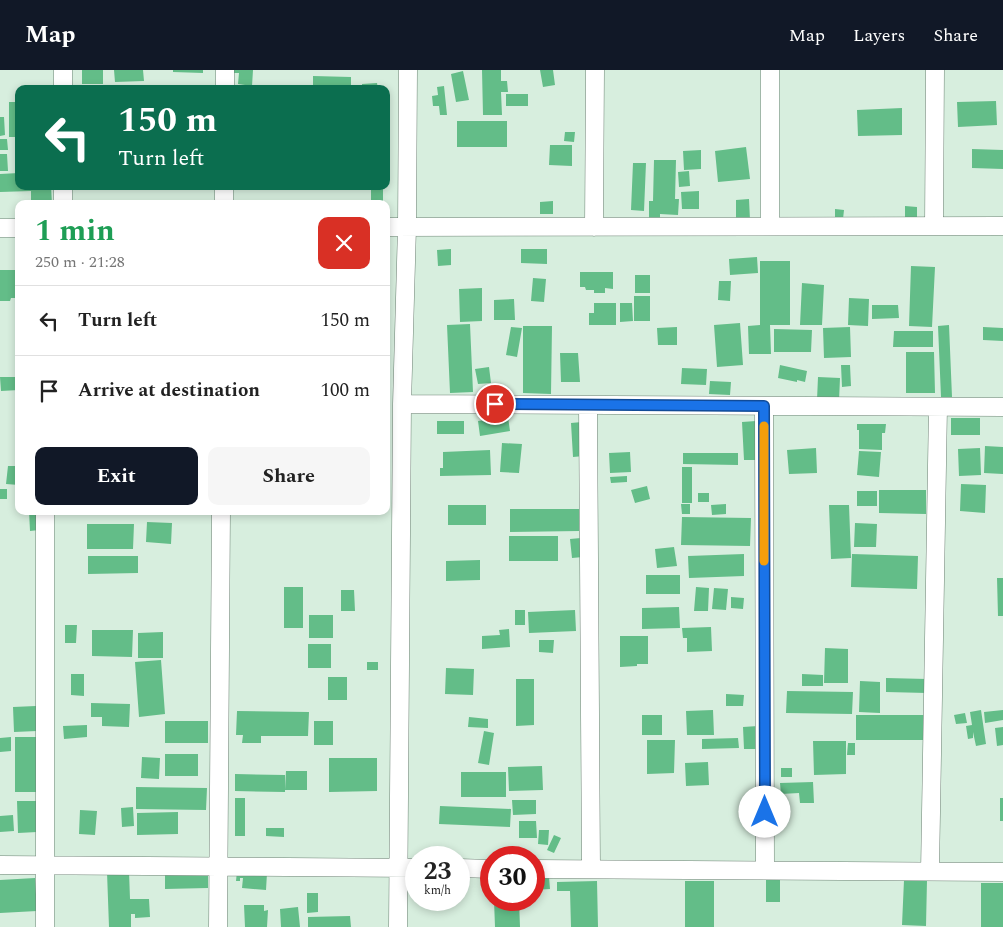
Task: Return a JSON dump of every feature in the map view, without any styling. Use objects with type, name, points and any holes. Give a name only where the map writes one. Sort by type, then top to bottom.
[{"type":"street","points":[[63,70],[63,85]]},
{"type":"street","points":[[225,70],[225,85]]},
{"type":"street","points":[[398,927],[402,404],[407,227],[408,70]]},
{"type":"street","points":[[594,227],[595,70]]},
{"type":"street","points":[[770,70],[770,226]]},
{"type":"street","points":[[934,226],[935,70]]},
{"type":"street","points":[[390,227],[1003,226]]},
{"type":"street","points":[[0,228],[15,228]]},
{"type":"street","points":[[402,404],[1003,407]]},
{"type":"street","points":[[588,405],[591,869]]},
{"type":"street","points":[[764,406],[765,870]]},
{"type":"street","points":[[930,872],[938,407]]},
{"type":"street","points":[[45,927],[46,515]]},
{"type":"street","points":[[218,927],[221,515]]},
{"type":"street","points":[[0,865],[405,868]]},
{"type":"street","points":[[545,869],[1003,872]]},
{"type":"building","points":[[82,70],[103,70],[103,84],[82,84]]},
{"type":"building","points":[[114,70],[143,70],[144,81],[115,82]]},
{"type":"building","points":[[173,70],[203,70],[203,73],[173,72]]},
{"type":"building","points":[[233,70],[253,70],[252,85],[238,84],[239,73],[233,73]]},
{"type":"building","points":[[482,70],[501,70],[501,81],[507,81],[508,92],[501,92],[502,115],[483,115]]},
{"type":"building","points":[[540,70],[553,70],[555,85],[543,87]]},
{"type":"building","points":[[463,71],[469,100],[456,102],[451,74]]},
{"type":"building","points":[[313,76],[351,77],[351,85],[313,85]]},
{"type":"building","points":[[377,83],[377,85],[362,85]]},
{"type":"building","points":[[444,86],[447,115],[440,115],[439,106],[433,106],[432,96],[438,95],[437,87]]},
{"type":"building","points":[[506,94],[528,94],[528,106],[506,106]]},
{"type":"building","points":[[996,101],[997,125],[958,127],[957,102]]},
{"type":"building","points":[[9,102],[15,102],[15,137],[9,137]]},
{"type":"building","points":[[902,108],[902,135],[858,136],[857,110]]},
{"type":"building","points":[[0,117],[4,117],[5,135],[0,136]]},
{"type":"building","points":[[457,121],[507,121],[507,147],[457,147]]},
{"type":"building","points":[[565,132],[575,132],[574,142],[564,141]]},
{"type":"building","points":[[0,139],[7,139],[8,150],[0,150]]},
{"type":"building","points":[[550,145],[572,145],[572,166],[549,165]]},
{"type":"building","points":[[746,147],[750,179],[718,182],[715,151]]},
{"type":"building","points":[[972,149],[1003,150],[1003,169],[972,168]]},
{"type":"building","points":[[701,150],[701,169],[684,170],[683,151]]},
{"type":"building","points":[[0,154],[7,154],[8,171],[0,171]]},
{"type":"building","points":[[654,160],[676,160],[675,199],[679,199],[678,215],[660,214],[660,221],[649,221],[649,201],[653,201]]},
{"type":"building","points":[[633,163],[646,163],[644,211],[631,210]]},
{"type":"building","points":[[689,171],[690,186],[679,187],[678,172]]},
{"type":"building","points":[[15,173],[15,190],[51,190],[52,200],[31,200],[31,191],[0,192],[0,174]]},
{"type":"building","points":[[371,190],[383,190],[383,200],[371,200]]},
{"type":"building","points":[[699,191],[699,209],[682,209],[681,192]]},
{"type":"building","points":[[749,199],[750,220],[736,220],[736,200]]},
{"type":"building","points":[[553,201],[553,214],[540,214],[540,202]]},
{"type":"building","points":[[905,206],[917,207],[917,217],[905,217]]},
{"type":"building","points":[[835,209],[844,210],[843,219],[835,219]]},
{"type":"building","points":[[451,249],[451,265],[438,266],[437,250]]},
{"type":"building","points":[[521,249],[547,249],[547,264],[521,263]]},
{"type":"building","points":[[757,257],[758,273],[730,275],[729,259]]},
{"type":"building","points":[[760,261],[790,261],[790,325],[770,325],[771,354],[749,354],[748,326],[760,325]]},
{"type":"building","points":[[911,266],[935,267],[932,327],[909,326]]},
{"type":"building","points":[[0,270],[15,270],[15,298],[11,298],[10,301],[0,301]]},
{"type":"building","points":[[580,272],[613,272],[613,289],[605,288],[605,293],[594,293],[594,290],[586,290],[585,287],[580,287]]},
{"type":"building","points":[[635,275],[650,275],[650,293],[635,293]]},
{"type":"building","points":[[533,278],[546,279],[544,302],[531,301]]},
{"type":"building","points":[[719,281],[731,281],[730,301],[718,300]]},
{"type":"building","points":[[802,283],[824,285],[822,325],[800,325]]},
{"type":"building","points":[[482,288],[482,321],[460,322],[459,289]]},
{"type":"building","points":[[634,296],[650,296],[650,321],[634,321]]},
{"type":"building","points":[[849,298],[869,299],[868,326],[848,325]]},
{"type":"building","points":[[514,299],[515,320],[494,320],[494,300]]},
{"type":"building","points":[[594,303],[616,303],[616,325],[589,325],[589,313],[594,313]]},
{"type":"building","points":[[620,303],[632,303],[633,321],[620,322]]},
{"type":"building","points":[[872,305],[898,305],[899,318],[872,319]]},
{"type":"building","points":[[740,323],[743,365],[717,367],[714,325]]},
{"type":"building","points":[[470,324],[473,392],[450,393],[447,325]]},
{"type":"building","points":[[949,325],[952,397],[941,397],[938,326]]},
{"type":"building","points":[[523,326],[552,326],[551,394],[523,393]]},
{"type":"building","points":[[511,327],[522,328],[517,357],[506,355]]},
{"type":"building","points":[[677,327],[677,345],[658,345],[657,328]]},
{"type":"building","points":[[850,327],[851,357],[824,358],[823,328]]},
{"type":"building","points":[[983,327],[1003,328],[1003,341],[983,340]]},
{"type":"building","points":[[774,329],[812,330],[811,352],[774,352]]},
{"type":"building","points":[[894,331],[933,331],[933,347],[893,347]]},
{"type":"building","points":[[906,352],[934,352],[935,393],[906,393]]},
{"type":"building","points":[[560,353],[578,353],[580,382],[561,382]]},
{"type":"building","points":[[780,365],[807,371],[805,382],[778,378]]},
{"type":"building","points":[[841,365],[850,365],[851,386],[842,387]]},
{"type":"building","points":[[489,367],[491,383],[478,384],[475,369]]},
{"type":"building","points":[[682,368],[707,369],[706,385],[681,384]]},
{"type":"building","points":[[0,377],[15,377],[15,390],[1,391]]},
{"type":"building","points":[[818,377],[840,378],[839,401],[817,400]]},
{"type":"building","points":[[710,381],[731,382],[730,395],[709,394]]},
{"type":"building","points":[[508,417],[510,431],[480,436],[478,421]]},
{"type":"building","points":[[951,418],[980,418],[980,435],[951,435]]},
{"type":"building","points":[[437,421],[464,421],[464,434],[437,434]]},
{"type":"building","points":[[756,421],[758,460],[744,460],[742,422]]},
{"type":"building","points":[[582,422],[584,456],[573,457],[571,423]]},
{"type":"building","points":[[857,424],[886,424],[885,433],[882,433],[882,450],[859,449],[859,430],[857,430]]},
{"type":"building","points":[[502,443],[522,444],[519,473],[500,472]]},
{"type":"building","points":[[985,446],[1003,447],[1003,474],[984,473]]},
{"type":"building","points":[[816,448],[817,473],[789,474],[787,450]]},
{"type":"building","points":[[980,448],[981,475],[959,476],[958,449]]},
{"type":"building","points":[[490,450],[491,475],[440,476],[440,468],[443,468],[443,452]]},
{"type":"building","points":[[859,451],[881,452],[879,477],[857,475]]},
{"type":"building","points":[[630,452],[631,472],[610,473],[609,453]]},
{"type":"building","points":[[683,453],[738,453],[738,465],[683,464]]},
{"type":"building","points":[[8,466],[15,466],[15,485],[6,484]]},
{"type":"building","points":[[682,467],[692,467],[692,503],[682,503]]},
{"type":"building","points":[[627,476],[627,482],[611,483],[610,477]]},
{"type":"building","points":[[961,484],[986,485],[985,513],[960,511]]},
{"type":"building","points":[[647,486],[650,499],[635,503],[631,490]]},
{"type":"building","points":[[0,489],[7,489],[7,499],[0,499]]},
{"type":"building","points":[[879,490],[926,490],[926,514],[879,513]]},
{"type":"building","points":[[857,491],[877,491],[877,506],[857,506]]},
{"type":"building","points":[[698,493],[709,493],[709,502],[698,502]]},
{"type":"building","points":[[681,504],[690,504],[690,514],[682,514]]},
{"type":"building","points":[[726,504],[726,514],[712,515],[711,505]]},
{"type":"building","points":[[448,505],[486,505],[486,525],[448,525]]},
{"type":"building","points":[[829,505],[849,505],[851,558],[831,559]]},
{"type":"building","points":[[510,509],[579,509],[579,531],[510,532]]},
{"type":"building","points":[[29,515],[37,515],[39,530],[30,531]]},
{"type":"building","points":[[682,517],[751,518],[750,546],[681,545]]},
{"type":"building","points":[[147,522],[172,523],[171,544],[146,542]]},
{"type":"building","points":[[855,523],[877,524],[876,547],[854,547]]},
{"type":"building","points":[[87,524],[134,524],[133,549],[87,549]]},
{"type":"building","points":[[509,536],[558,536],[558,561],[509,561]]},
{"type":"building","points":[[581,538],[583,557],[572,558],[570,539]]},
{"type":"building","points":[[674,547],[677,566],[657,568],[655,549]]},
{"type":"building","points":[[744,554],[744,576],[689,578],[688,556]]},
{"type":"building","points":[[852,554],[918,556],[917,589],[851,587]]},
{"type":"building","points":[[88,556],[138,556],[138,573],[88,574]]},
{"type":"building","points":[[480,560],[480,580],[446,581],[446,561]]},
{"type":"building","points":[[646,575],[680,575],[680,594],[646,594]]},
{"type":"building","points":[[997,578],[1003,578],[1003,616],[998,616]]},
{"type":"building","points":[[284,587],[303,587],[303,628],[284,628]]},
{"type":"building","points":[[696,587],[709,588],[708,611],[694,611]]},
{"type":"building","points":[[714,588],[728,589],[726,610],[712,609]]},
{"type":"building","points":[[341,590],[354,590],[355,611],[341,611]]},
{"type":"building","points":[[731,597],[744,598],[743,609],[731,608]]},
{"type":"building","points":[[679,607],[680,628],[642,629],[642,608]]},
{"type":"building","points":[[515,610],[525,610],[525,625],[515,625]]},
{"type":"building","points":[[575,610],[576,631],[529,633],[528,612]]},
{"type":"building","points":[[309,615],[333,615],[333,638],[309,638]]},
{"type":"building","points":[[65,625],[77,625],[76,643],[65,643]]},
{"type":"building","points":[[711,627],[712,651],[687,652],[687,638],[683,638],[682,628]]},
{"type":"building","points":[[509,629],[510,647],[482,649],[482,636],[500,635],[499,630]]},
{"type":"building","points":[[92,630],[133,630],[132,657],[92,656]]},
{"type":"building","points":[[163,632],[163,658],[138,658],[138,633]]},
{"type":"building","points":[[620,636],[648,636],[648,664],[620,667]]},
{"type":"building","points":[[539,640],[554,640],[553,653],[539,652]]},
{"type":"building","points":[[308,644],[331,644],[331,668],[308,668]]},
{"type":"building","points":[[825,648],[848,649],[848,683],[824,683]]},
{"type":"building","points":[[161,660],[165,714],[139,717],[135,662]]},
{"type":"building","points":[[367,662],[378,662],[378,670],[367,670]]},
{"type":"building","points":[[446,668],[474,669],[473,695],[445,694]]},
{"type":"building","points":[[71,674],[84,674],[84,696],[71,695]]},
{"type":"building","points":[[802,674],[823,675],[823,686],[802,686]]},
{"type":"building","points":[[328,677],[347,677],[347,700],[328,700]]},
{"type":"building","points":[[886,678],[927,679],[927,693],[886,692]]},
{"type":"building","points":[[516,679],[534,679],[534,725],[516,726]]},
{"type":"building","points":[[860,681],[880,682],[880,713],[859,712]]},
{"type":"building","points":[[787,691],[853,692],[852,714],[786,713]]},
{"type":"building","points":[[726,694],[744,695],[743,706],[726,706]]},
{"type":"building","points":[[91,703],[130,704],[129,727],[102,726],[102,717],[91,717]]},
{"type":"building","points":[[36,706],[37,731],[14,732],[13,707]]},
{"type":"building","points":[[713,710],[714,735],[687,735],[686,711]]},
{"type":"building","points":[[981,710],[986,744],[976,746],[973,732],[973,738],[968,739],[966,726],[972,725],[970,712]]},
{"type":"building","points":[[1003,710],[1003,720],[985,723],[984,712]]},
{"type":"building","points":[[237,711],[309,712],[308,736],[261,736],[261,743],[242,743],[243,735],[236,735]]},
{"type":"building","points":[[965,713],[967,723],[956,724],[954,715]]},
{"type":"building","points":[[642,715],[662,715],[662,735],[642,735]]},
{"type":"building","points":[[856,715],[926,715],[926,740],[856,740]]},
{"type":"building","points":[[469,717],[488,719],[488,728],[468,727]]},
{"type":"building","points":[[165,721],[208,721],[208,743],[165,743]]},
{"type":"building","points":[[314,721],[333,721],[333,745],[314,745]]},
{"type":"building","points":[[87,725],[87,737],[64,739],[63,726]]},
{"type":"building","points":[[758,726],[759,749],[744,749],[743,727]]},
{"type":"building","points":[[1003,727],[1003,745],[997,746],[995,728]]},
{"type":"building","points":[[484,731],[494,733],[489,765],[478,763]]},
{"type":"building","points":[[11,737],[11,751],[0,752],[0,738]]},
{"type":"building","points":[[15,737],[36,737],[36,792],[15,792]]},
{"type":"building","points":[[738,738],[739,748],[702,749],[702,739]]},
{"type":"building","points":[[647,740],[675,740],[674,773],[647,774]]},
{"type":"building","points":[[813,741],[846,741],[846,774],[814,775]]},
{"type":"building","points":[[848,743],[855,743],[855,755],[847,755]]},
{"type":"building","points":[[165,754],[198,754],[198,776],[165,776]]},
{"type":"building","points":[[142,757],[160,758],[159,779],[141,778]]},
{"type":"building","points":[[329,758],[377,758],[377,791],[329,792]]},
{"type":"building","points":[[708,762],[709,785],[686,786],[685,763]]},
{"type":"building","points":[[542,766],[543,790],[509,791],[508,767]]},
{"type":"building","points":[[781,768],[792,768],[792,777],[781,777]]},
{"type":"building","points":[[286,771],[307,771],[307,790],[285,790]]},
{"type":"building","points":[[461,772],[506,772],[506,797],[461,797]]},
{"type":"building","points":[[235,774],[285,775],[285,792],[235,791]]},
{"type":"building","points":[[813,782],[814,803],[800,803],[799,793],[781,794],[780,783]]},
{"type":"building","points":[[136,787],[207,788],[206,810],[136,809]]},
{"type":"building","points":[[235,798],[245,798],[245,836],[235,836]]},
{"type":"building","points":[[1000,798],[1003,798],[1003,821],[1000,821]]},
{"type":"building","points":[[512,800],[536,800],[536,814],[513,815]]},
{"type":"building","points":[[17,801],[37,801],[37,832],[18,833]]},
{"type":"building","points":[[440,806],[511,809],[510,827],[439,824]]},
{"type":"building","points":[[133,807],[134,826],[122,827],[121,808]]},
{"type":"building","points":[[80,810],[97,811],[95,835],[79,834]]},
{"type":"building","points":[[178,812],[178,834],[137,835],[137,813]]},
{"type":"building","points":[[13,815],[14,831],[0,832],[0,816]]},
{"type":"building","points":[[519,821],[536,821],[537,838],[519,838]]},
{"type":"building","points":[[266,828],[284,828],[284,837],[266,836]]},
{"type":"building","points":[[539,830],[549,830],[548,845],[538,844]]},
{"type":"building","points":[[554,835],[561,838],[554,853],[547,850]]},
{"type":"building","points":[[208,870],[208,888],[165,889],[165,874]]},
{"type":"building","points":[[129,871],[130,899],[149,899],[150,917],[135,918],[135,914],[131,914],[131,927],[109,927],[107,872]]},
{"type":"building","points":[[237,871],[267,873],[266,890],[242,888],[243,878],[240,878],[240,881],[236,881]]},
{"type":"building","points":[[545,877],[549,877],[550,889],[545,889]]},
{"type":"building","points":[[35,878],[37,911],[0,913],[0,880]]},
{"type":"building","points":[[766,878],[780,879],[780,902],[766,902]]},
{"type":"building","points":[[904,880],[927,880],[926,926],[902,925]]},
{"type":"building","points":[[597,881],[598,927],[571,927],[570,891],[557,891],[557,882]]},
{"type":"building","points":[[685,881],[714,881],[714,927],[685,927]]},
{"type":"building","points":[[981,883],[1003,883],[1003,927],[981,927]]},
{"type":"building","points":[[307,893],[318,893],[318,912],[307,913]]},
{"type":"building","points":[[244,905],[264,905],[264,911],[268,910],[267,927],[245,927]]},
{"type":"building","points":[[298,907],[300,927],[281,927],[280,909]]},
{"type":"building","points":[[494,911],[519,911],[520,927],[495,927]]},
{"type":"building","points":[[350,916],[351,927],[308,927],[308,917]]},
{"type":"slow traffic","points":[[764,426],[764,561]]},
{"type":"route","points":[[495,404],[764,406],[765,812]]}]
